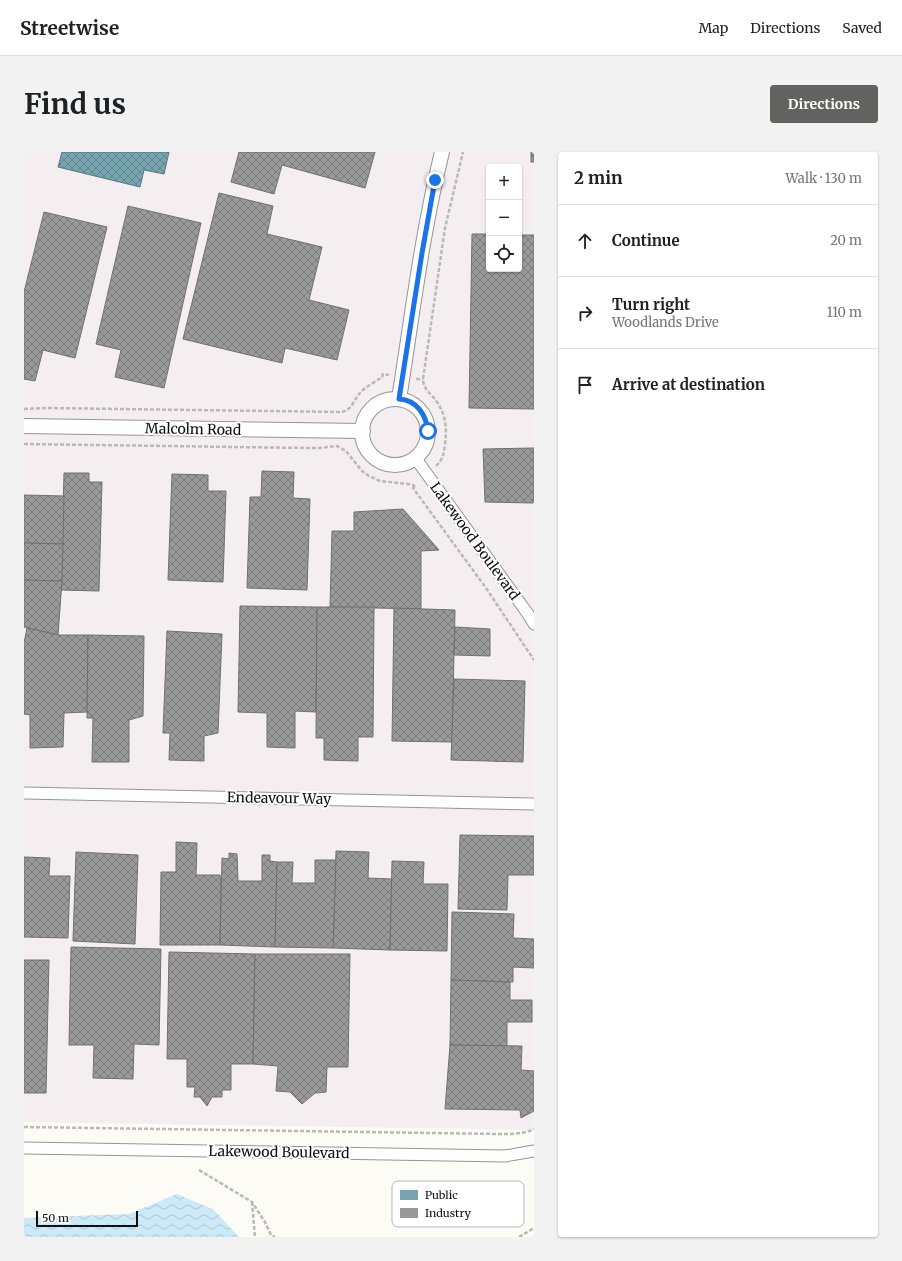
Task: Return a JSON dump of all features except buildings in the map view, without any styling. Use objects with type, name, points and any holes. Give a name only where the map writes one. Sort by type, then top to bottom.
[{"type":"street","points":[[399,399],[422,253],[435,180],[442,152]]},
{"type":"street","points":[[391,399],[402,399],[414,404],[422,412],[427,421],[428,441],[423,451],[416,459],[398,465],[388,465],[370,454],[365,446],[362,431],[366,416],[372,409],[380,403],[391,399]]},
{"type":"street","name":"Malcolm Road","points":[[24,426],[362,431]]},
{"type":"street","name":"Lakewood Boulevard","points":[[416,459],[534,624]]},
{"type":"street","name":"Endeavour Way","points":[[24,793],[534,804]]},
{"type":"street","name":"Lakewood Boulevard","points":[[24,1148],[505,1156],[534,1151]]},
{"type":"path","points":[[463,152],[445,228],[423,379],[425,389],[438,403],[443,413],[446,432],[441,462],[413,488],[486,588],[534,660]]},
{"type":"path","points":[[24,409],[342,412],[349,409],[360,393],[382,377],[383,374],[423,379]]},
{"type":"path","points":[[24,444],[320,448],[337,446],[346,451],[362,471],[369,476],[380,481],[408,484],[415,487]]},
{"type":"path","points":[[24,1127],[500,1134],[517,1134],[534,1129]]},
{"type":"path","points":[[199,1170],[252,1202],[271,1235],[275,1237]]},
{"type":"path","points":[[252,1202],[255,1237]]},
{"type":"path","points":[[519,1237],[534,1228]]},
{"type":"shaded area","points":[[24,152],[534,152],[534,1130],[24,1122]]},
{"type":"water","points":[[177,1194],[214,1210],[239,1237],[24,1237],[24,1218],[129,1214]]},
{"type":"route","points":[[428,431],[427,421],[422,412],[414,404],[399,399],[435,180]]}]
